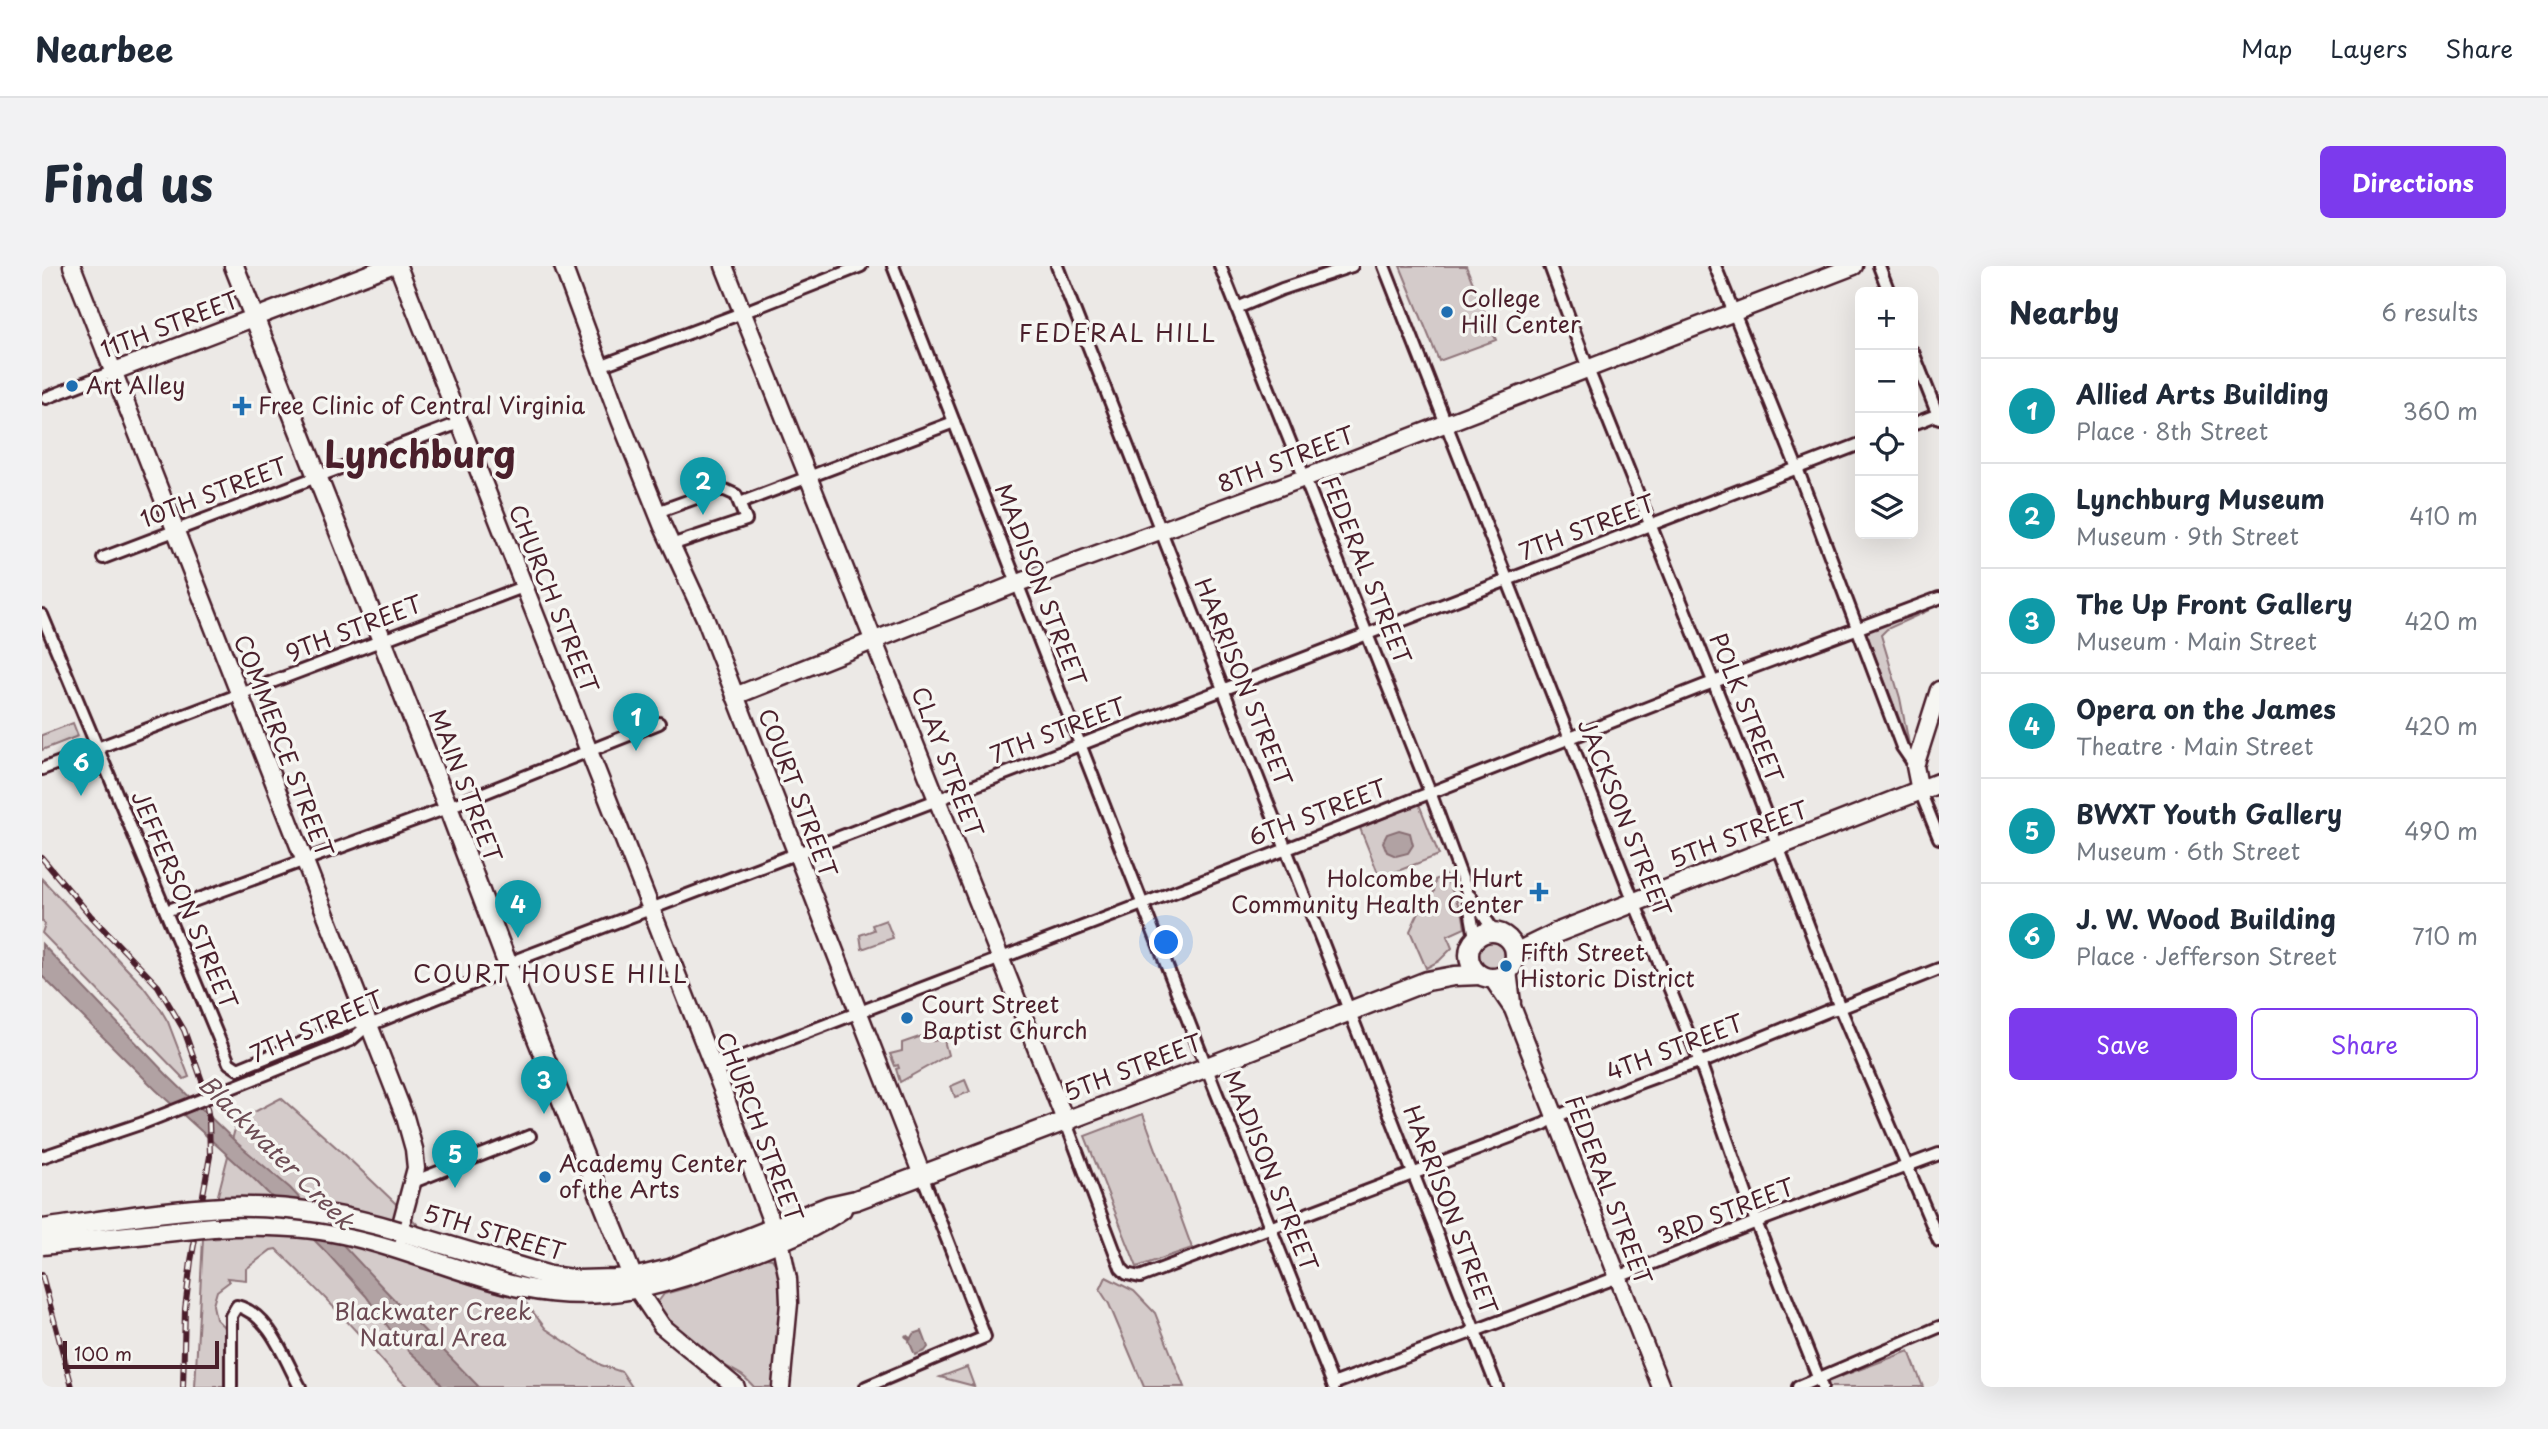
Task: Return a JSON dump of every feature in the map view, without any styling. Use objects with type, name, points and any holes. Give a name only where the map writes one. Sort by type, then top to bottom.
[{"type":"main road","name":"MAIN STREET","points":[[234,266],[383,641],[508,967],[635,1283]]},
{"type":"main road","name":"5TH STREET","points":[[1506,941],[1556,933],[1939,783]]},
{"type":"main road","points":[[1480,934],[1506,941],[1513,963],[1493,975],[1471,966],[1472,943],[1480,934]]},
{"type":"main road","name":"5TH STREET","points":[[1427,981],[1450,966],[1472,943]]},
{"type":"main road","name":"5TH STREET","points":[[397,1239],[447,1266],[522,1288],[562,1294],[690,1276],[776,1236],[805,1232],[856,1200],[1427,981],[1454,976],[1493,975]]},
{"type":"main road","points":[[42,1229],[225,1207],[316,1212],[359,1220],[397,1239]]},
{"type":"main road","points":[[42,1245],[189,1229],[268,1226],[397,1239]]},
{"type":"main road","name":"5TH STREET","points":[[397,1239],[445,1245],[550,1276],[635,1283]]},
{"type":"street","name":"COMMERCE STREET","points":[[72,266],[410,1133],[416,1168],[397,1239]]},
{"type":"street","name":"11TH STREET","points":[[46,398],[389,266]]},
{"type":"street","name":"CHURCH STREET","points":[[398,266],[713,1068],[776,1236],[789,1279],[781,1387]]},
{"type":"street","name":"COURT STREET","points":[[564,266],[656,512],[705,618],[985,1337],[866,1387]]},
{"type":"street","name":"CLAY STREET","points":[[724,266],[1065,1120],[1121,1268],[1127,1274]]},
{"type":"street","points":[[600,366],[861,266]]},
{"type":"street","name":"MADISON STREET","points":[[893,266],[1206,1067],[1334,1386]]},
{"type":"street","name":"HARRISON STREET","points":[[1057,266],[1497,1387]]},
{"type":"street","name":"FEDERAL STREET","points":[[1220,266],[1430,792],[1467,892],[1472,943]]},
{"type":"street","points":[[1237,308],[1282,289],[1352,266]]},
{"type":"street","name":"JACKSON STREET","points":[[1384,266],[1634,902],[1700,1062],[1756,1222],[1820,1383]]},
{"type":"street","name":"POLK STREET","points":[[1550,266],[1649,526],[1713,682],[1840,1009],[1939,1241]]},
{"type":"street","points":[[1715,266],[1797,468],[1902,747],[1914,766],[1920,791],[1939,838]]},
{"type":"street","name":"8TH STREET","points":[[735,696],[1018,583],[1305,477],[1854,266]]},
{"type":"street","points":[[1879,266],[1887,287]]},
{"type":"street","points":[[1918,364],[1939,415],[1918,422]]},
{"type":"street","points":[[740,503],[954,422]]},
{"type":"street","name":"10TH STREET","points":[[103,558],[459,424]]},
{"type":"street","name":"7TH STREET","points":[[42,1157],[143,1123],[351,1040],[367,1026],[499,973],[519,958],[796,855],[1855,446]]},
{"type":"street","points":[[656,512],[718,490],[736,495],[740,503],[746,520],[671,544]]},
{"type":"street","name":"9TH STREET","points":[[42,769],[523,587]]},
{"type":"street","name":"6TH STREET","points":[[713,1068],[1287,849],[1713,682],[1939,598]]},
{"type":"street","name":"JEFFERSON STREET","points":[[42,615],[229,1063],[238,1069],[356,1021],[367,1026]]},
{"type":"street","points":[[1914,766],[1939,690]]},
{"type":"street","points":[[166,911],[448,808],[659,723]]},
{"type":"street","name":"FEDERAL STREET","points":[[1467,892],[1506,941]]},
{"type":"street","name":"4TH STREET","points":[[1127,1274],[1140,1277],[1270,1229],[1544,1124],[1555,1117],[1690,1063],[1700,1062],[1939,969]]},
{"type":"street","name":"FEDERAL STREET","points":[[1493,975],[1513,1009],[1661,1387]]},
{"type":"street","points":[[413,1182],[530,1136]]},
{"type":"street","name":"3RD STREET","points":[[1334,1386],[1939,1154]]},
{"type":"street","name":"MAIN STREET","points":[[635,1283],[662,1326],[722,1374]]},
{"type":"street","points":[[231,1387],[229,1363],[232,1316],[237,1306],[247,1308],[257,1315],[300,1387]]},
{"type":"street","points":[[1798,1387],[1820,1383],[1939,1327]]},
{"type":"street","points":[[722,1374],[736,1387]]},
{"type":"street","points":[[722,1374],[748,1387]]},
{"type":"green space","points":[[1400,266],[1466,266],[1496,340],[1439,361]]},
{"type":"green space","points":[[1929,607],[1929,610],[1887,629],[1881,635],[1900,698],[1909,744],[1865,630]]},
{"type":"green space","points":[[73,723],[78,736],[42,750],[42,735]]},
{"type":"green space","points":[[1419,804],[1439,855],[1380,878],[1360,828]]},
{"type":"green space","points":[[1445,875],[1463,915],[1465,928],[1447,936],[1452,948],[1439,961],[1426,968],[1410,931],[1423,903],[1434,892],[1435,880]]},
{"type":"green space","points":[[42,879],[142,985],[161,1010],[189,1077],[184,1079],[42,933],[45,924],[42,921]]},
{"type":"green space","points":[[886,920],[893,938],[862,949],[860,935],[874,930],[872,925]]},
{"type":"green space","points":[[1492,941],[1502,945],[1506,955],[1502,965],[1492,969],[1482,965],[1478,955],[1482,945]]},
{"type":"green space","points":[[941,1029],[948,1055],[900,1082],[896,1069],[899,1068],[898,1065],[895,1066],[890,1054],[902,1051],[902,1043],[922,1036],[923,1039],[929,1036],[933,1041],[937,1040],[937,1031]]},
{"type":"green space","points":[[965,1080],[970,1092],[955,1097],[951,1086]]},
{"type":"green space","name":"Blackwater Creek Natural Area","points":[[281,1098],[345,1155],[484,1288],[523,1299],[546,1329],[601,1365],[622,1372],[632,1387],[408,1387],[276,1249],[246,1269],[246,1280],[227,1278],[229,1282],[217,1291],[213,1305],[216,1319],[226,1332],[228,1387],[195,1387],[203,1239],[219,1238],[218,1195],[237,1121]]},
{"type":"green space","points":[[1143,1114],[1192,1248],[1137,1267],[1085,1136]]},
{"type":"green space","points":[[765,1258],[772,1259],[776,1265],[780,1263],[780,1310],[773,1387],[754,1387],[741,1375],[683,1336],[667,1321],[655,1303],[664,1294]]},
{"type":"green space","points":[[1106,1277],[1134,1291],[1155,1313],[1184,1387],[1144,1387],[1109,1304],[1100,1290]]},
{"type":"green space","points":[[1909,1351],[1923,1387],[1828,1387],[1826,1382]]},
{"type":"green space","points":[[967,1367],[974,1386],[940,1377]]},
{"type":"shaded area","points":[[1399,830],[1410,833],[1413,845],[1408,853],[1396,856],[1387,852],[1383,842],[1387,834]]},
{"type":"shaded area","points":[[42,944],[168,1076],[238,1144],[290,1188],[479,1387],[443,1387],[432,1372],[399,1342],[366,1296],[327,1253],[255,1180],[156,1090],[42,976]]},
{"type":"shaded area","points":[[922,1331],[928,1347],[915,1355],[909,1341],[913,1334]]},
{"type":"waterway","points":[[906,1336],[910,1339]]},
{"type":"railway","points":[[42,858],[90,915],[158,986],[184,1030],[202,1081],[209,1119],[210,1156],[185,1309],[183,1387]]},
{"type":"railway","points":[[42,1275],[72,1387]]},
{"type":"place","name":"College Hill Center","points":[[1447,312]]},
{"type":"place","name":"Art Alley","points":[[72,386]]},
{"type":"place","name":"Free Clinic of Central Virginia","points":[[242,406]]},
{"type":"place","name":"Lynchburg Museum","points":[[703,515]]},
{"type":"place","name":"Allied Arts Building","points":[[636,751]]},
{"type":"place","name":"J. W. Wood Building","points":[[81,796]]},
{"type":"place","name":"Holcombe H. Hurt Community Health Center","points":[[1539,892]]},
{"type":"place","name":"Opera on the James","points":[[518,938]]},
{"type":"place","name":"Fifth Street Historic District","points":[[1506,966]]},
{"type":"place","name":"Court Street Baptist Church","points":[[907,1018]]},
{"type":"place","name":"The Up Front Gallery","points":[[544,1114]]},
{"type":"place","name":"Academy Center of the Arts","points":[[545,1177]]},
{"type":"place","name":"BWXT Youth Gallery","points":[[455,1188]]},
{"type":"district","name":"FEDERAL HILL","points":[[1118,334]]},
{"type":"district","name":"Lynchburg","points":[[420,455]]},
{"type":"district","name":"COURT HOUSE HILL","points":[[551,975]]},
{"type":"water label","name":"Blackwater Creek","points":[[276,1153]]}]
